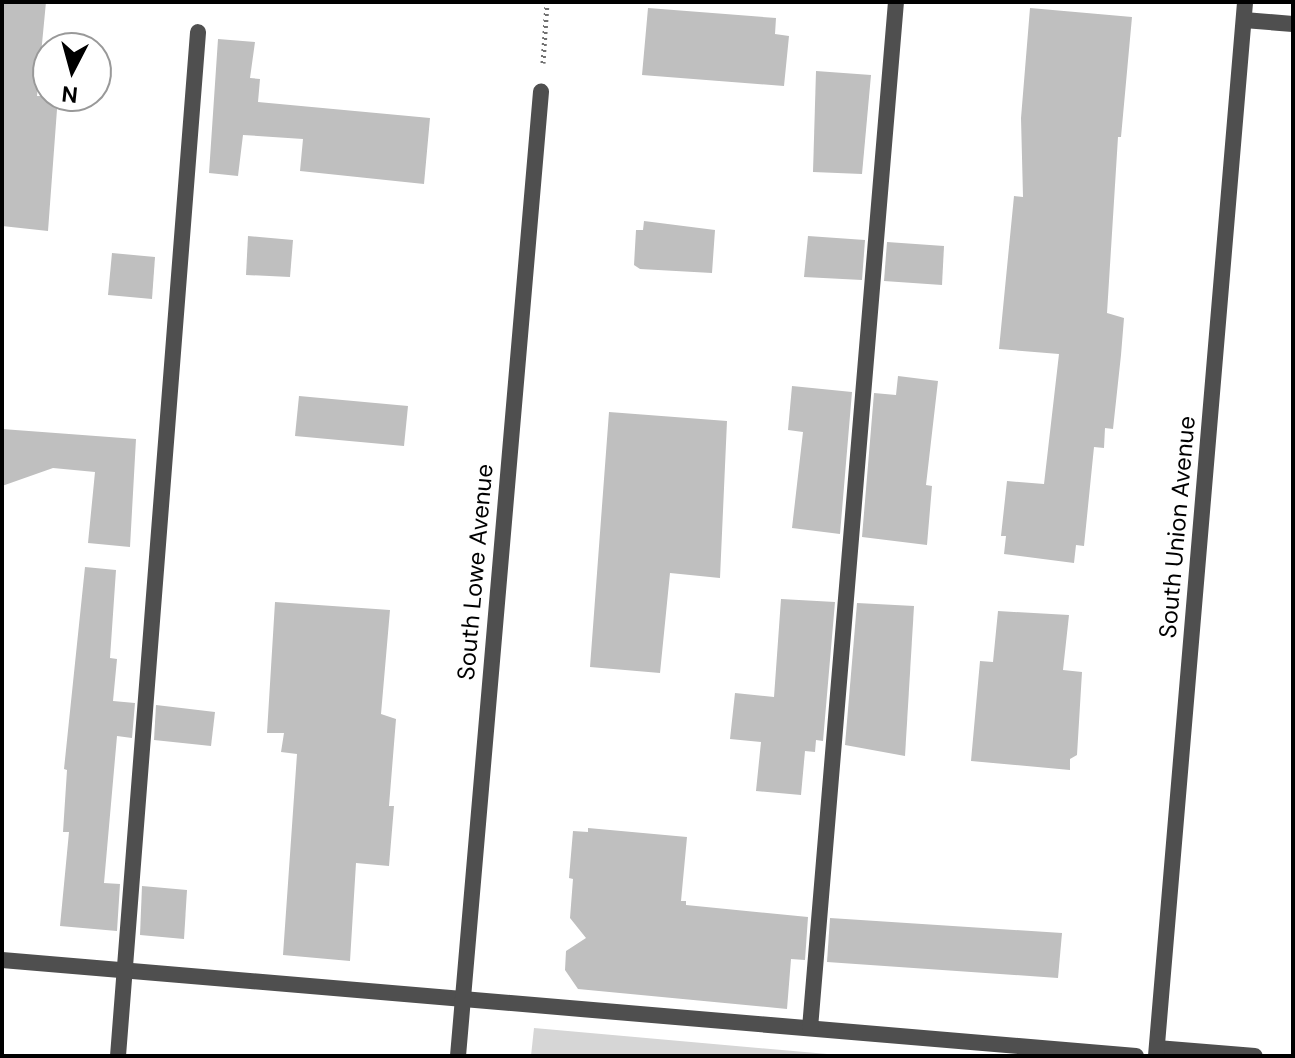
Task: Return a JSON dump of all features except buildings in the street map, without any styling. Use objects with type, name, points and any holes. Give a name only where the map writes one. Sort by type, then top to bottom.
[{"type":"street","points":[[810,1028],[896,2]]},
{"type":"street","name":"South Union Avenue","points":[[1156,1052],[1245,2]]},
{"type":"street","points":[[1244,20],[1293,24]]},
{"type":"street","points":[[118,1056],[198,32]]},
{"type":"street","name":"South Lowe Avenue","points":[[458,1056],[541,92]]},
{"type":"street","points":[[2,960],[1136,1056]]},
{"type":"street","points":[[1156,1052],[1255,1056]]},
{"type":"path","points":[[541,92],[547,2]]},
{"type":"shaded area","points":[[534,1028],[850,1056],[531,1056]]}]
